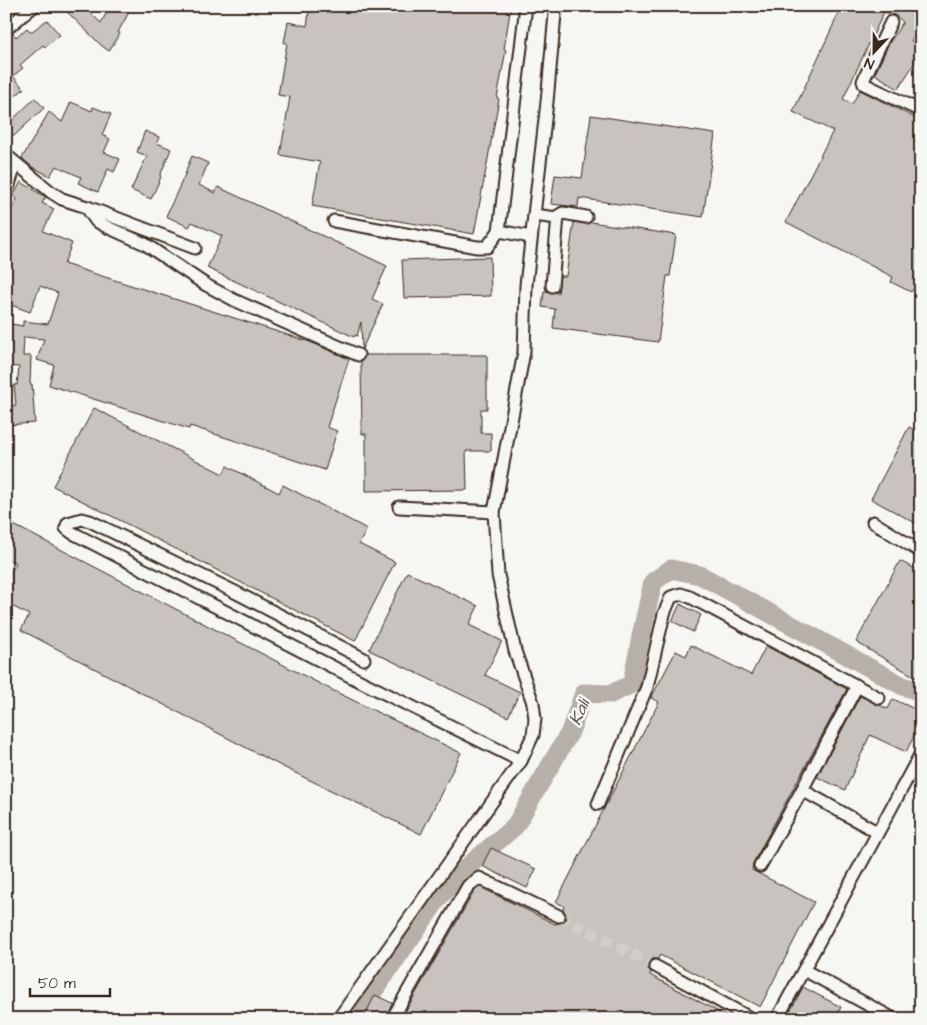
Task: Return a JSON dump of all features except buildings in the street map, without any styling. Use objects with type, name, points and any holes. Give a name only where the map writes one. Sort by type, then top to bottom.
[{"type":"street","points":[[6,29],[34,6]]},
{"type":"street","points":[[334,221],[477,247],[487,247],[499,231],[525,14],[524,6]]},
{"type":"street","points":[[338,1019],[521,761],[532,735],[535,719],[533,703],[515,651],[498,574],[494,512],[524,352],[526,285],[548,92],[555,14],[554,6]]},
{"type":"street","points":[[891,22],[863,81],[864,84],[921,111]]},
{"type":"street","points":[[6,155],[62,199],[195,248]]},
{"type":"street","points":[[6,162],[13,172],[6,194]]},
{"type":"street","points":[[90,208],[89,211],[96,221],[145,244],[206,285],[234,300],[358,355]]},
{"type":"street","points":[[552,286],[557,218],[561,213],[586,217]]},
{"type":"street","points":[[534,216],[557,218]]},
{"type":"street","points":[[499,231],[531,237]]},
{"type":"street","points":[[399,507],[494,512]]},
{"type":"street","points":[[354,678],[366,655],[298,624],[90,521],[82,519],[68,523],[66,528],[71,532],[287,644],[354,678],[521,761]]},
{"type":"street","points":[[873,522],[921,552]]},
{"type":"street","points":[[155,576],[165,557]]},
{"type":"street","points":[[223,611],[233,591]]},
{"type":"street","points":[[598,804],[647,687],[664,614],[672,597],[681,594],[690,597],[879,698]]},
{"type":"street","points":[[287,644],[298,624]]},
{"type":"street","points":[[760,866],[858,686]]},
{"type":"street","points":[[778,1019],[921,753]]},
{"type":"street","points":[[802,790],[877,832]]},
{"type":"street","points":[[392,1019],[468,886],[479,878],[559,916]]},
{"type":"street","points":[[655,966],[752,1019]]},
{"type":"street","points":[[804,970],[894,1019]]},
{"type":"waterway","name":"Kali","points":[[354,1019],[439,897],[465,869],[515,826],[570,732],[584,693],[611,694],[632,684],[653,582],[671,569],[700,575],[903,686],[921,692]]},
{"type":"tunnel","points":[[559,916],[655,966]]}]
